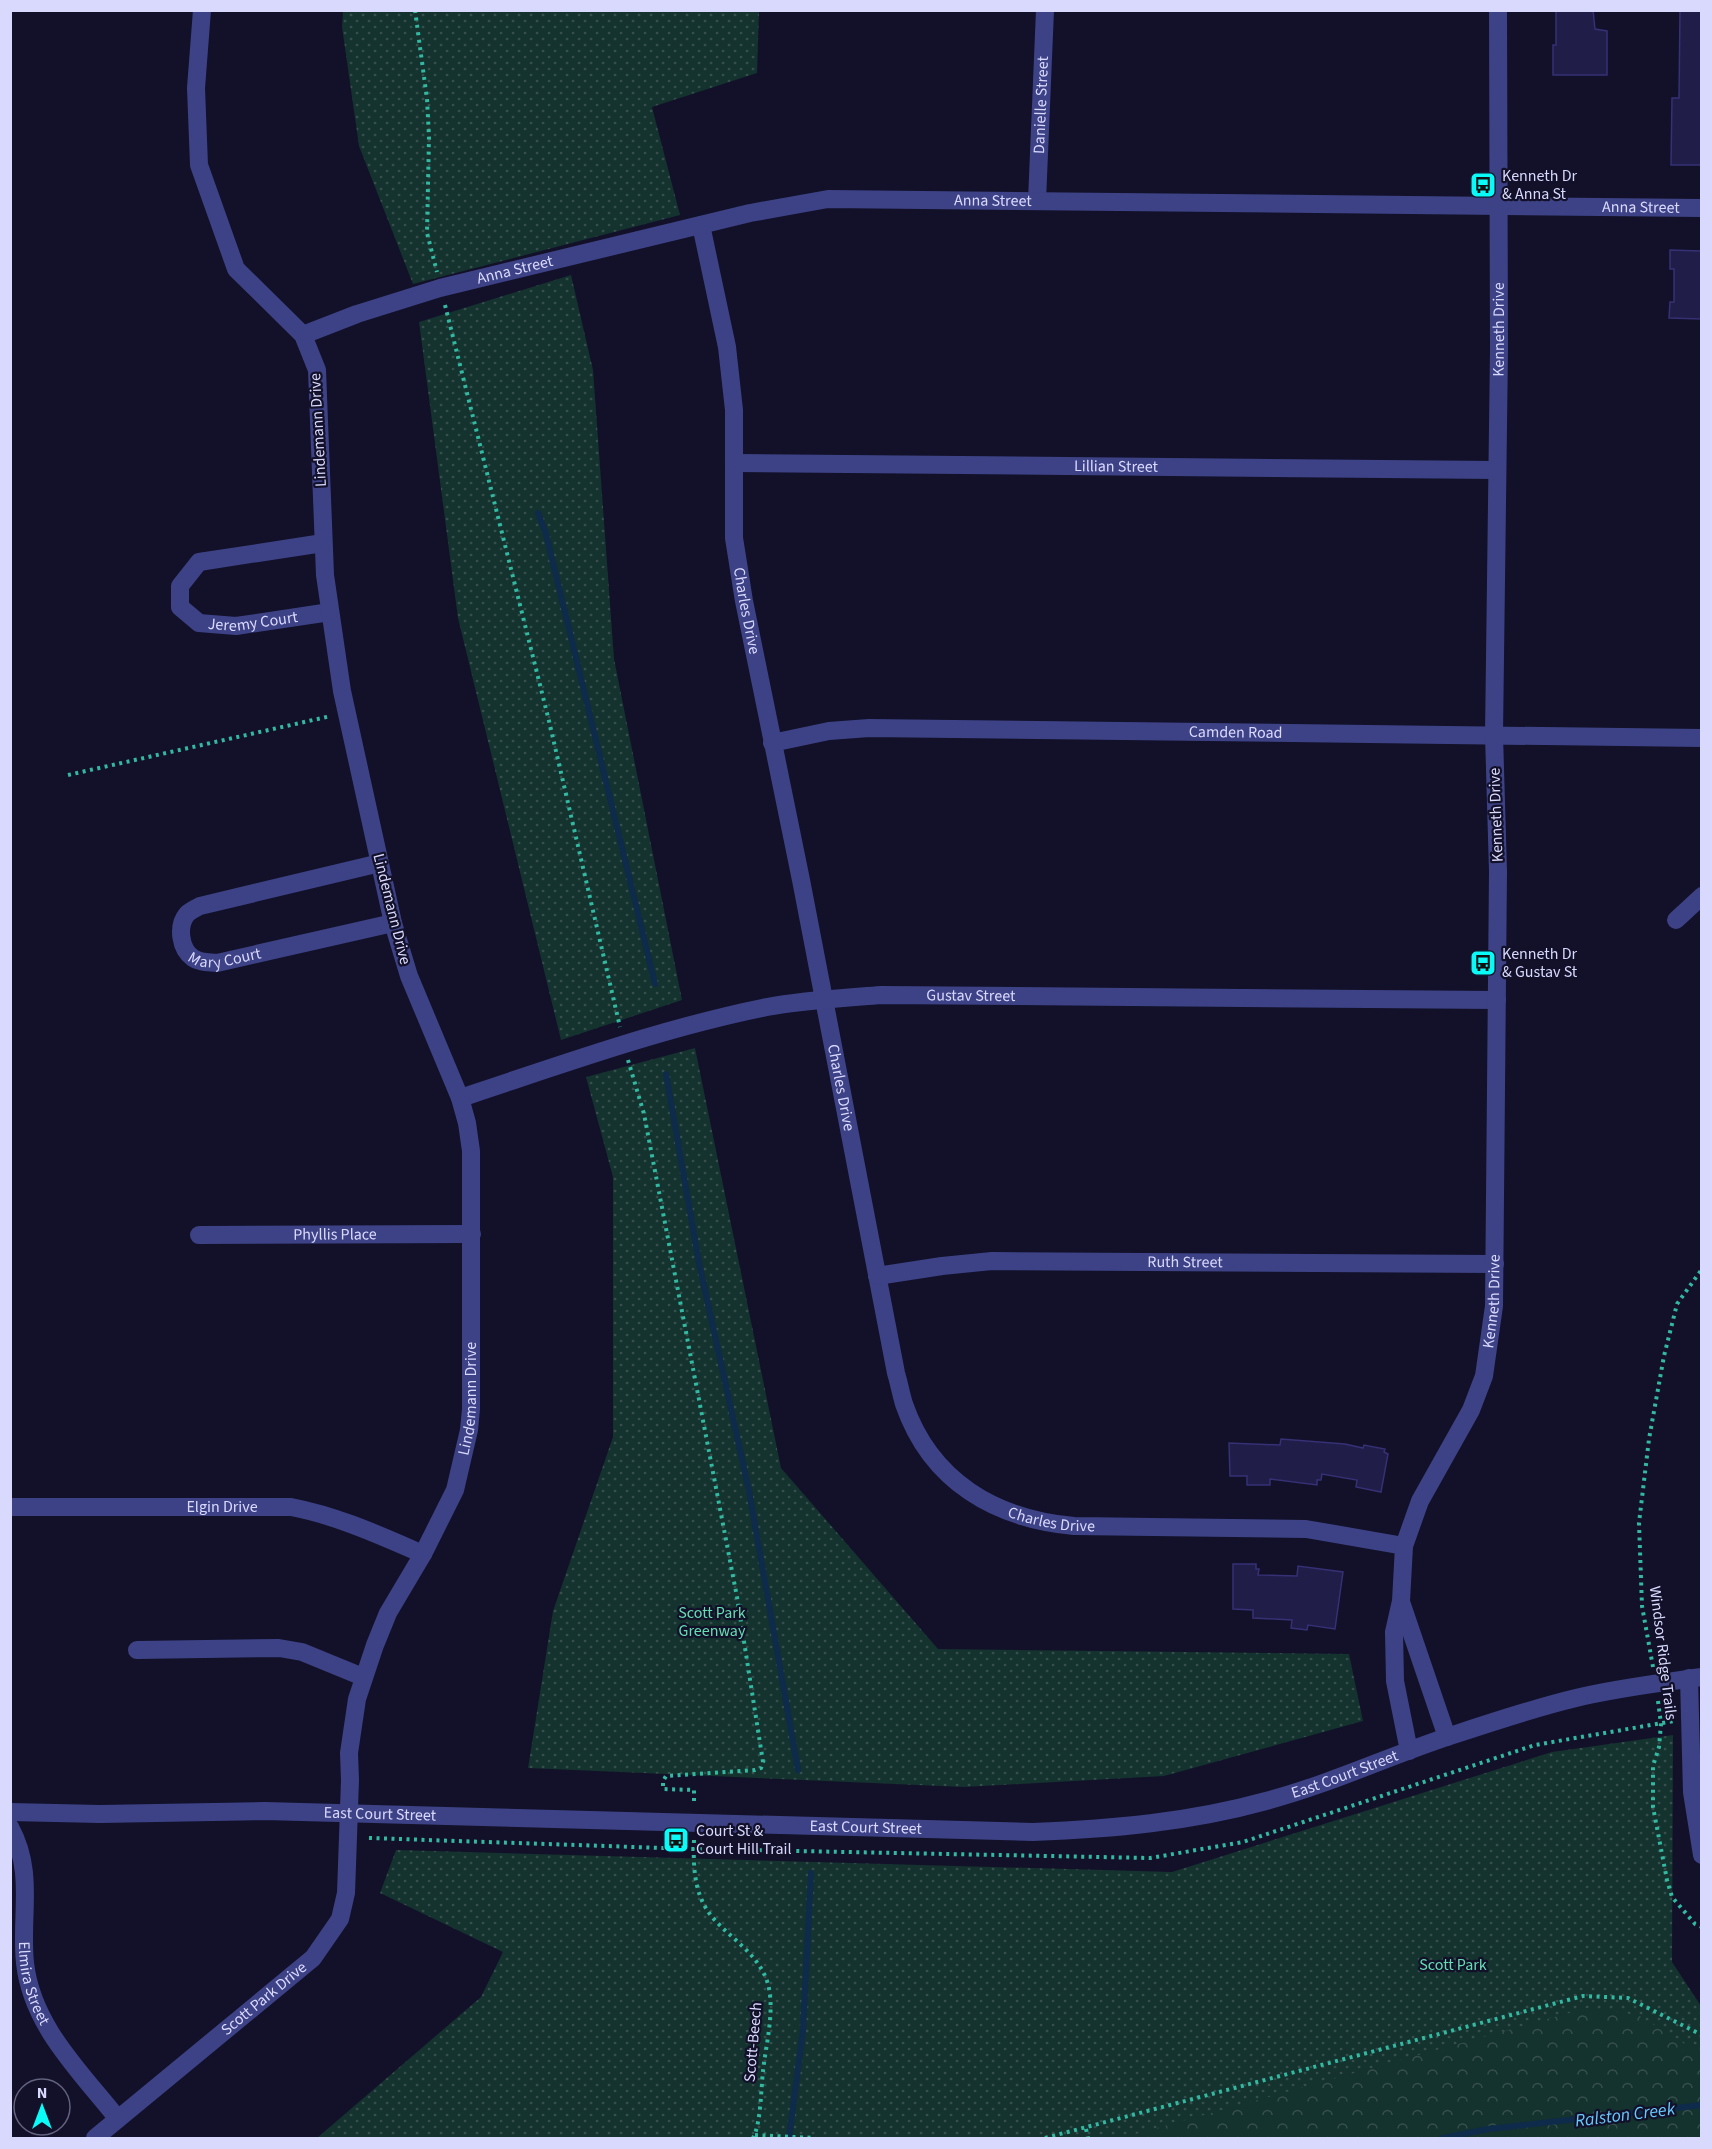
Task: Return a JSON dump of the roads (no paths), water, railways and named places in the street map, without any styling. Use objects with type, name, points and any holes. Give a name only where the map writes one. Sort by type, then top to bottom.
[{"type":"street","name":"Lindemann Drive","points":[[202,10],[196,88],[199,165],[236,269],[303,335],[317,370],[325,575],[347,712],[393,923],[413,985],[460,1098],[471,1151],[471,1409],[469,1430],[455,1490],[423,1554],[388,1613],[363,1677],[352,1724],[348,1812]]},
{"type":"street","name":"Danielle Street","points":[[1037,201],[1045,10]]},
{"type":"street","name":"Kenneth Drive","points":[[1409,1751],[1395,1681],[1394,1632],[1401,1601],[1404,1546],[1420,1501],[1471,1410],[1484,1376],[1494,1306],[1498,871],[1494,735],[1499,349],[1498,10]]},
{"type":"street","name":"Anna Street","points":[[303,335],[357,314],[440,288],[750,213],[828,200],[1701,208]]},
{"type":"street","name":"Charles Drive","points":[[701,225],[728,347],[734,410],[734,538],[744,601],[896,1373],[904,1405],[914,1427],[947,1474],[967,1490],[991,1506],[1044,1523],[1074,1526],[1306,1528],[1404,1546]]},
{"type":"street","name":"Lillian Street","points":[[735,463],[1496,470]]},
{"type":"street","name":"Jeremy Court","points":[[324,543],[199,562],[180,586],[180,608],[199,623],[236,626],[330,612]]},
{"type":"street","name":"Camden Road","points":[[772,743],[830,731],[869,728],[1701,738]]},
{"type":"street","name":"Mary Court","points":[[380,863],[200,906],[188,913],[182,922],[181,935],[184,947],[192,958],[217,963],[393,923]]},
{"type":"street","points":[[1676,920],[1701,896]]},
{"type":"street","name":"Gustav Street","points":[[460,1098],[695,1023],[768,1007],[824,999],[892,996],[1497,1000]]},
{"type":"street","name":"Phyllis Place","points":[[199,1234],[472,1234]]},
{"type":"street","name":"Ruth Street","points":[[877,1276],[992,1261],[1495,1264]]},
{"type":"street","name":"Elgin Drive","points":[[10,1507],[291,1507],[350,1521],[423,1554]]},
{"type":"street","name":"Kenneth Drive","points":[[1401,1601],[1447,1737]]},
{"type":"street","points":[[137,1650],[279,1648],[302,1652],[363,1677]]},
{"type":"street","points":[[1695,1678],[1692,1791],[1699,1820],[1701,1855]]},
{"type":"street","name":"East Court Street","points":[[10,1812],[100,1814],[348,1812],[1033,1832],[1092,1830],[1151,1824],[1267,1801],[1323,1784],[1509,1716],[1578,1697],[1695,1678]]},
{"type":"street","name":"Scott Park Drive","points":[[95,2139],[313,1958],[340,1919],[346,1893],[348,1812]]},
{"type":"street","name":"Elmira Street","points":[[10,1827],[19,1842],[25,1866],[25,1962],[31,1992],[43,2021],[56,2043],[118,2119]]},
{"type":"waterway","points":[[538,513],[546,534],[655,984]]},
{"type":"waterway","points":[[666,1074],[699,1263],[749,1491],[798,1770]]},
{"type":"waterway","points":[[789,2138],[803,2030],[811,1873]]},
{"type":"waterway","name":"Ralston Creek","points":[[1442,2138],[1489,2129],[1702,2105]]},
{"type":"place","name":"Kenneth Dr & Anna St","points":[[1483,185]]},
{"type":"place","name":"Kenneth Dr & Gustav St","points":[[1483,963]]},
{"type":"place","name":"Court St & Court Hill Trail","points":[[676,1840]]},
{"type":"park label","name":"Scott Park Greenway","points":[[712,1622]]},
{"type":"park label","name":"Scott Park","points":[[1453,1965]]}]
